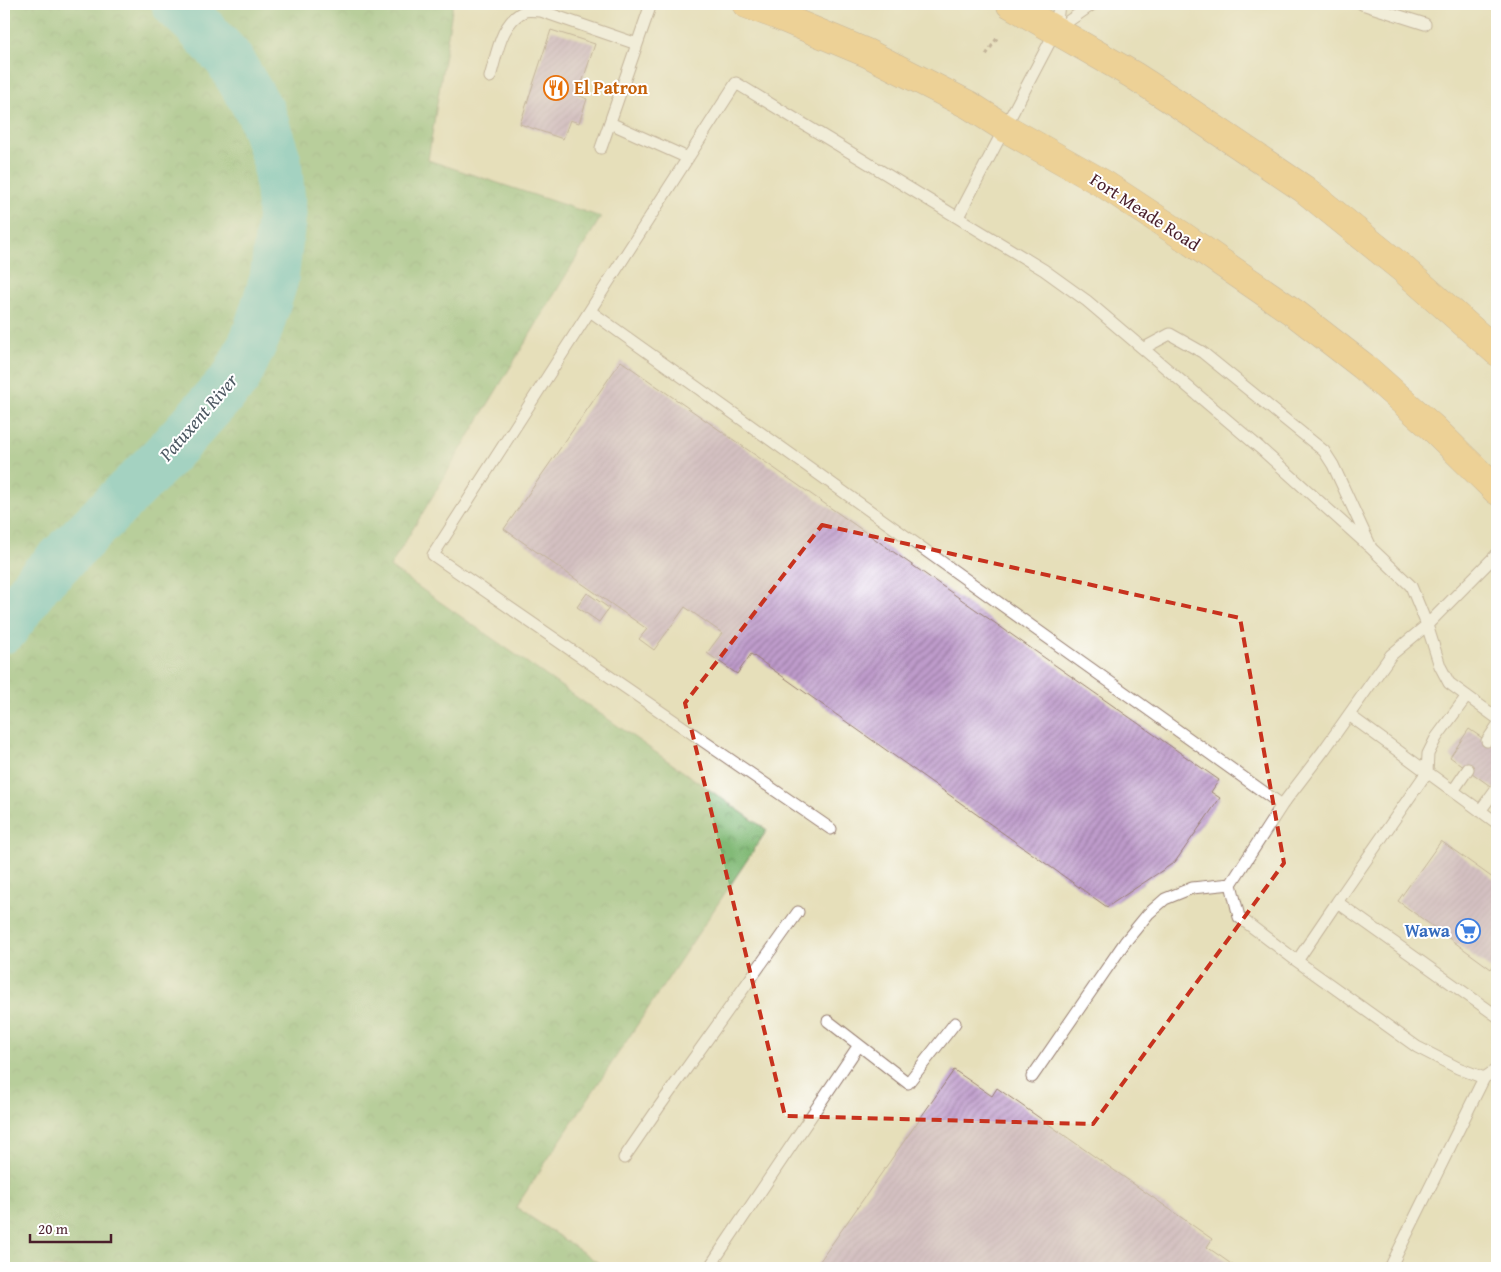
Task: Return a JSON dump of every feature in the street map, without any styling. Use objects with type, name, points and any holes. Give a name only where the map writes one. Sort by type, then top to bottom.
[{"type":"main road","name":"Fort Meade Road","points":[[746,4],[776,14],[868,53],[969,105],[1005,128],[1104,184],[1296,314],[1363,366],[1434,428],[1497,491]]},
{"type":"main road","points":[[1010,4],[1133,75],[1304,189],[1403,268],[1497,352]]},
{"type":"lane","points":[[601,148],[651,4]]},
{"type":"lane","points":[[958,217],[1056,30],[1059,4]]},
{"type":"lane","points":[[1056,30],[1093,4]]},
{"type":"lane","points":[[1362,4],[1425,24]]},
{"type":"lane","points":[[490,76],[503,35],[510,23],[526,11],[541,11],[637,44]]},
{"type":"lane","points":[[831,829],[433,555],[736,84],[1044,270],[1087,301],[1144,348],[1260,448],[1411,586],[1443,672],[1449,683],[1497,718]]},
{"type":"lane","points":[[610,123],[688,158]]},
{"type":"lane","points":[[590,311],[1282,805]]},
{"type":"lane","points":[[1144,348],[1170,334],[1202,352],[1324,452],[1333,465],[1372,549]]},
{"type":"lane","points":[[1484,1078],[1458,1068],[1417,1047],[1239,917],[1231,884],[1282,805],[1391,655],[1427,625],[1497,554]]},
{"type":"lane","points":[[1297,961],[1427,772],[1428,754],[1436,738],[1467,696]]},
{"type":"lane","points":[[1349,714],[1497,823]]},
{"type":"lane","points":[[1487,741],[1497,726]]},
{"type":"lane","points":[[1453,791],[1468,769]]},
{"type":"lane","points":[[1480,811],[1496,790]]},
{"type":"lane","points":[[1032,1077],[1125,942],[1148,914],[1165,900],[1192,888],[1231,884]]},
{"type":"lane","points":[[1337,902],[1497,1016]]},
{"type":"lane","points":[[624,1158],[658,1107],[798,912]]},
{"type":"lane","points":[[828,1021],[908,1083],[954,1023]]},
{"type":"lane","points":[[710,1268],[859,1045]]},
{"type":"lane","points":[[1390,1268],[1484,1078],[1497,1069]]},
{"type":"path","points":[[986,55],[998,38]]},
{"type":"highlighted area","points":[[822,525],[1240,618],[1284,863],[1093,1124],[785,1116],[685,703]]},
{"type":"green space","points":[[4,4],[453,4],[428,160],[601,217],[390,567],[767,830],[516,1207],[606,1268],[4,1268]]},
{"type":"building","name":"El Patron","points":[[551,30],[595,44],[578,95],[587,99],[579,123],[570,120],[563,139],[520,124]]},
{"type":"building","points":[[621,361],[1219,780],[1211,792],[1220,798],[1175,862],[1107,907],[751,654],[737,674],[707,653],[722,633],[685,607],[654,650],[639,639],[647,629],[504,529]]},
{"type":"building","points":[[587,593],[609,608],[599,622],[577,607]]},
{"type":"building","points":[[1469,729],[1497,748],[1497,791],[1450,757]]},
{"type":"building","name":"Wawa","points":[[1441,841],[1497,881],[1497,960],[1491,969],[1398,901]]},
{"type":"building","points":[[954,1070],[992,1096],[997,1088],[1212,1239],[1207,1247],[1237,1268],[815,1268]]},
{"type":"waterway","name":"Patuxent River","points":[[4,629],[38,582],[162,459],[236,378],[256,336],[274,279],[282,213],[277,161],[261,113],[228,58],[176,4]]},
{"type":"place","name":"El Patron","points":[[556,88]]},
{"type":"place","name":"Wawa","points":[[1468,931]]}]
